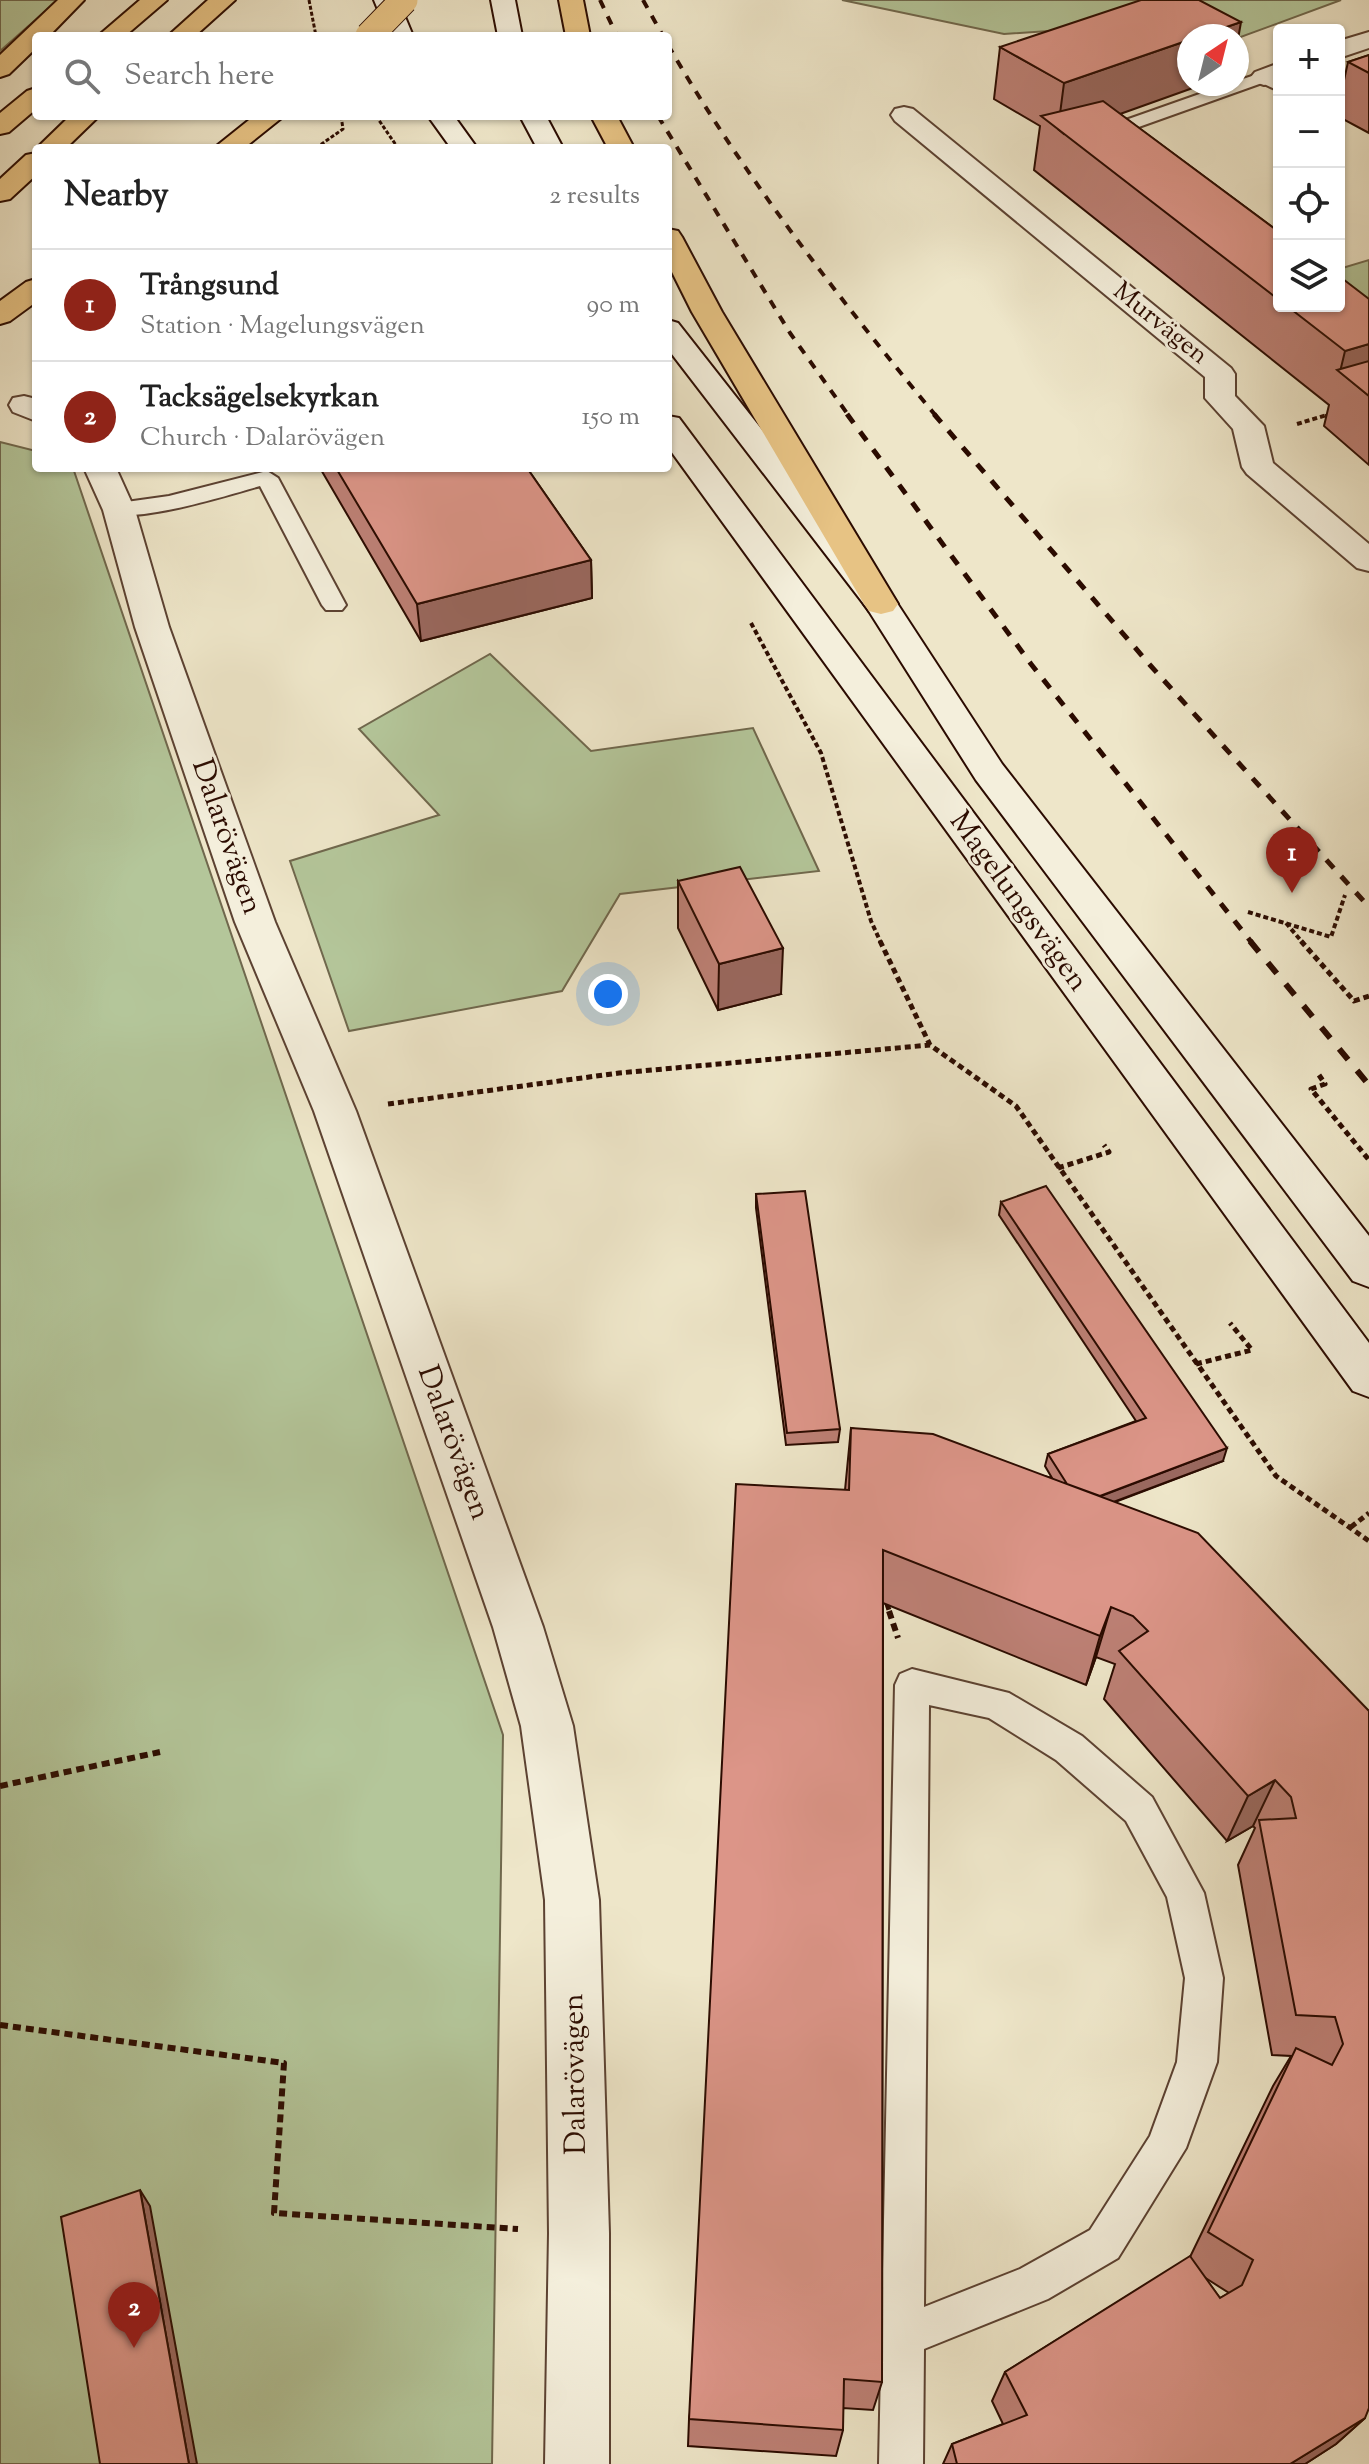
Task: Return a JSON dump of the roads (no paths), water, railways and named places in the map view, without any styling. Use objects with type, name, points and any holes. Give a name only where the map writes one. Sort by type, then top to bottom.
[{"type":"highway","points":[[39,32],[72,0]]},
{"type":"highway","points":[[115,32],[155,0]]},
{"type":"highway","points":[[185,32],[223,0]]},
{"type":"highway","points":[[373,32],[404,0]]},
{"type":"highway","points":[[571,0],[577,32]]},
{"type":"highway","points":[[0,69],[32,38]]},
{"type":"highway","points":[[0,126],[32,99]]},
{"type":"highway","points":[[54,144],[82,120]]},
{"type":"highway","points":[[232,144],[266,120]]},
{"type":"highway","points":[[606,120],[619,144]]},
{"type":"highway","points":[[0,193],[32,165]]},
{"type":"highway","points":[[672,245],[707,312],[881,604]]},
{"type":"highway","points":[[0,315],[32,291]]},
{"type":"street","points":[[386,0],[399,32]]},
{"type":"street","points":[[503,0],[509,32]]},
{"type":"street","points":[[1345,48],[1369,39]]},
{"type":"street","name":"Murvägen","points":[[904,115],[1220,374],[1220,398],[1248,426],[1258,467],[1369,561]]},
{"type":"street","points":[[444,120],[461,144]]},
{"type":"street","points":[[535,120],[548,144]]},
{"type":"street","name":"Magelungsvägen","points":[[672,334],[881,604],[989,772],[1369,1269]]},
{"type":"street","name":"Magelungsvägen","points":[[672,430],[1369,1378]]},
{"type":"street","name":"Dalarövägen","points":[[102,472],[119,510],[152,627],[255,922],[335,1111],[518,1627],[547,1726],[572,1900],[579,2233],[577,2464]]},
{"type":"lane","points":[[1121,159],[1109,132],[1273,78]]},
{"type":"lane","points":[[119,510],[170,503],[267,478],[334,605]]},
{"type":"lane","points":[[901,2464],[912,1685],[997,1704],[1069,1748],[1139,1809],[1185,1893],[1204,1978],[1197,2062],[1166,2148],[1104,2244],[1033,2284],[903,2336]]},
{"type":"railway","points":[[600,0],[615,32]]},
{"type":"railway","points":[[643,0],[661,32]]},
{"type":"railway","points":[[672,52],[794,236],[936,416]]},
{"type":"railway","points":[[660,120],[790,333],[849,416]]},
{"type":"railway","points":[[847,414],[1031,664],[1252,943]]},
{"type":"railway","points":[[934,414],[1150,665],[1369,907]]},
{"type":"railway","points":[[1250,941],[1369,1085]]},
{"type":"place","name":"Trångsund","points":[[1292,893]]},
{"type":"place","name":"Tacksägelsekyrkan","points":[[134,2348]]}]
